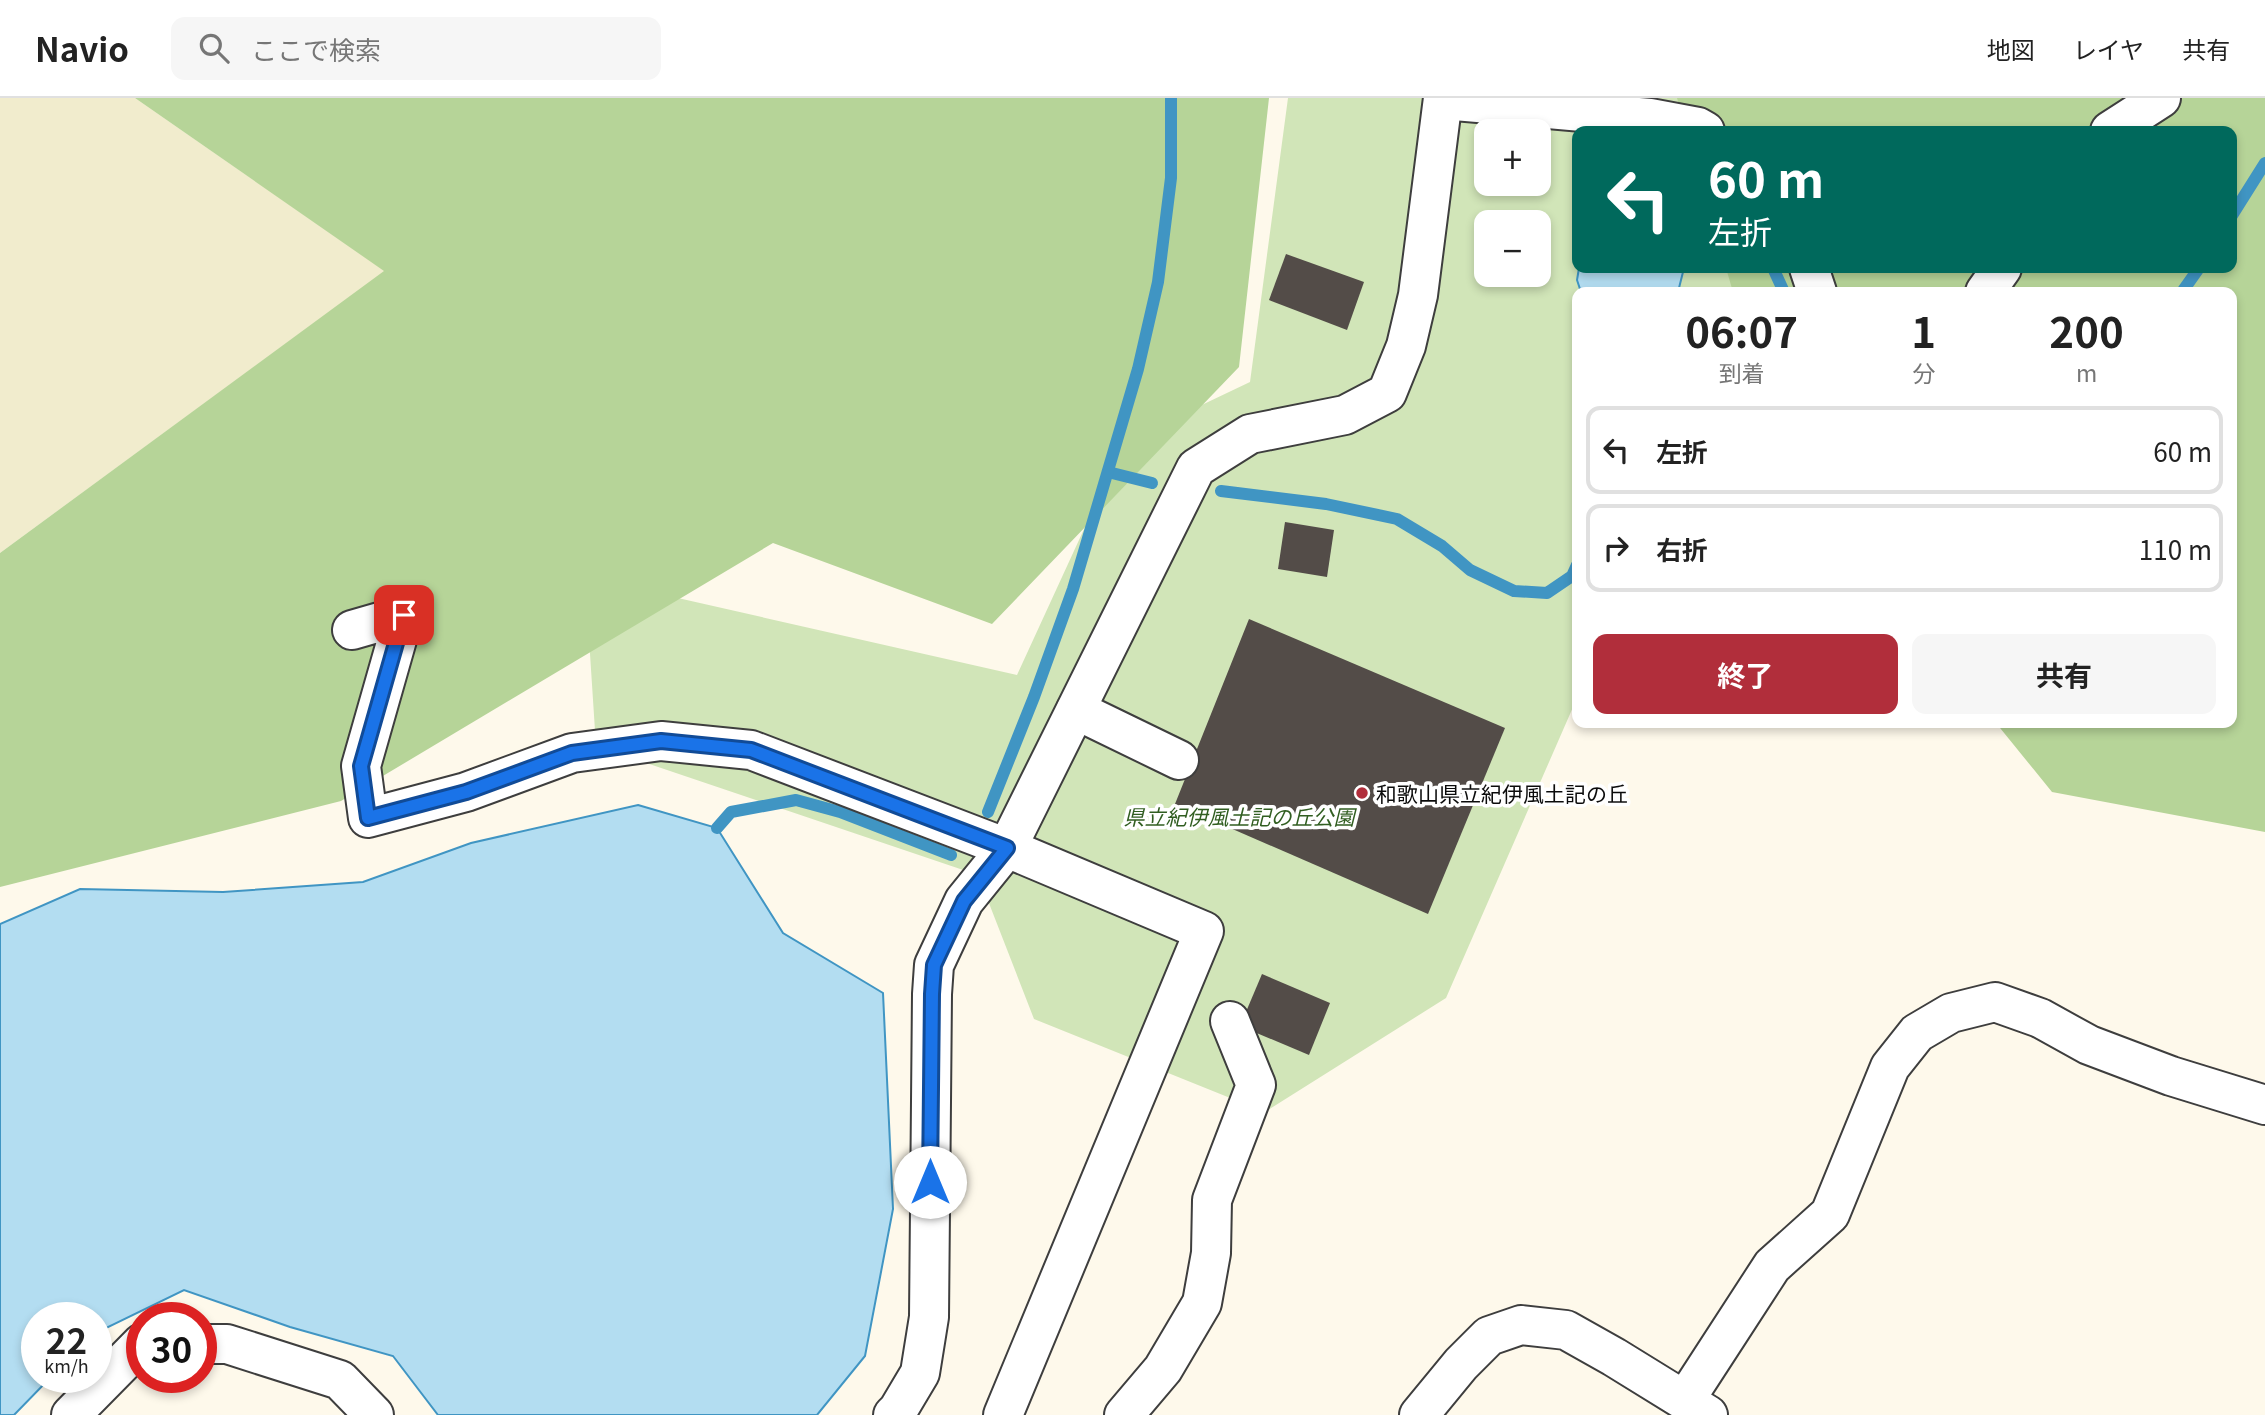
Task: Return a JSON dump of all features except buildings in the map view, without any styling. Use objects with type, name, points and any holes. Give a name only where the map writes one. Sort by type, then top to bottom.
[{"type":"street","points":[[2118,126],[2161,98]]},
{"type":"street","points":[[892,1415],[898,1410],[920,1373],[929,1317],[934,965],[964,901],[1007,848],[1196,468],[1250,434],[1345,415],[1387,393],[1406,346],[1418,295],[1443,99],[1650,118],[1693,126]]},
{"type":"street","points":[[352,630],[404,615],[361,766],[368,818],[466,792],[572,753],[661,741],[751,750],[1007,848],[1205,931],[1003,1415]]},
{"type":"street","points":[[1076,710],[1179,760]]},
{"type":"street","points":[[1419,1415],[1461,1364],[1489,1336],[1521,1325],[1566,1330],[1696,1408],[1772,1266],[1830,1214],[1890,1067],[1917,1033],[1951,1013],[1995,1002],[2040,1018],[2089,1045],[2171,1076],[2265,1105]]},
{"type":"street","points":[[1124,1415],[1163,1369],[1202,1303],[1211,1253],[1212,1200],[1256,1085],[1230,1021]]},
{"type":"street","points":[[217,1344],[227,1344],[340,1380],[374,1415]]},
{"type":"street","points":[[71,1415],[126,1359]]},
{"type":"shaded area","points":[[0,98],[135,98],[385,271],[0,553]]},
{"type":"green space","points":[[135,98],[1269,98],[1239,367],[992,624],[773,543],[341,801],[0,887],[0,553],[384,271]]},
{"type":"green space","name":"県立紀伊風土記の丘公園","points":[[1288,98],[2265,98],[2236,126],[1572,126],[1572,273],[2101,273],[2086,287],[1572,287],[1572,709],[1446,998],[1265,1112],[1034,1019],[978,875],[596,746],[585,577],[1017,675],[1124,442],[1250,382]]},
{"type":"green space","points":[[1677,98],[2265,98],[2265,832],[2052,792],[2000,728],[2237,728],[2237,287],[1732,287],[1727,273],[2237,273],[2237,126],[1685,126]]},
{"type":"water","points":[[1578,273],[1683,273],[1679,287],[1579,287]]},
{"type":"water","points":[[638,805],[717,828],[783,933],[883,993],[893,1209],[865,1356],[817,1415],[438,1415],[393,1356],[290,1327],[184,1290],[159,1302],[126,1302],[126,1318],[112,1325],[112,1302],[21,1302],[21,1393],[35,1393],[14,1415],[0,1415],[0,924],[80,889],[223,892],[363,882],[471,843]]},
{"type":"waterway","points":[[988,812],[1073,589],[1138,369],[1158,282],[1171,178],[1171,98]]},
{"type":"waterway","points":[[2237,207],[2265,163]]},
{"type":"waterway","points":[[1775,273],[1782,287]]},
{"type":"waterway","points":[[2186,287],[2195,273]]},
{"type":"waterway","points":[[1108,472],[1152,483]]},
{"type":"waterway","points":[[1221,491],[1326,504],[1397,519],[1442,546],[1470,570],[1514,591],[1547,593],[1572,576]]},
{"type":"waterway","points":[[717,828],[731,812],[796,800],[840,812],[951,855]]},
{"type":"place","name":"和歌山県立紀伊風土記の丘","points":[[1362,793]]},
{"type":"route","points":[[404,615],[361,766],[368,818],[466,792],[572,753],[661,741],[751,750],[1007,848],[964,901],[934,965],[930,1182]]}]
